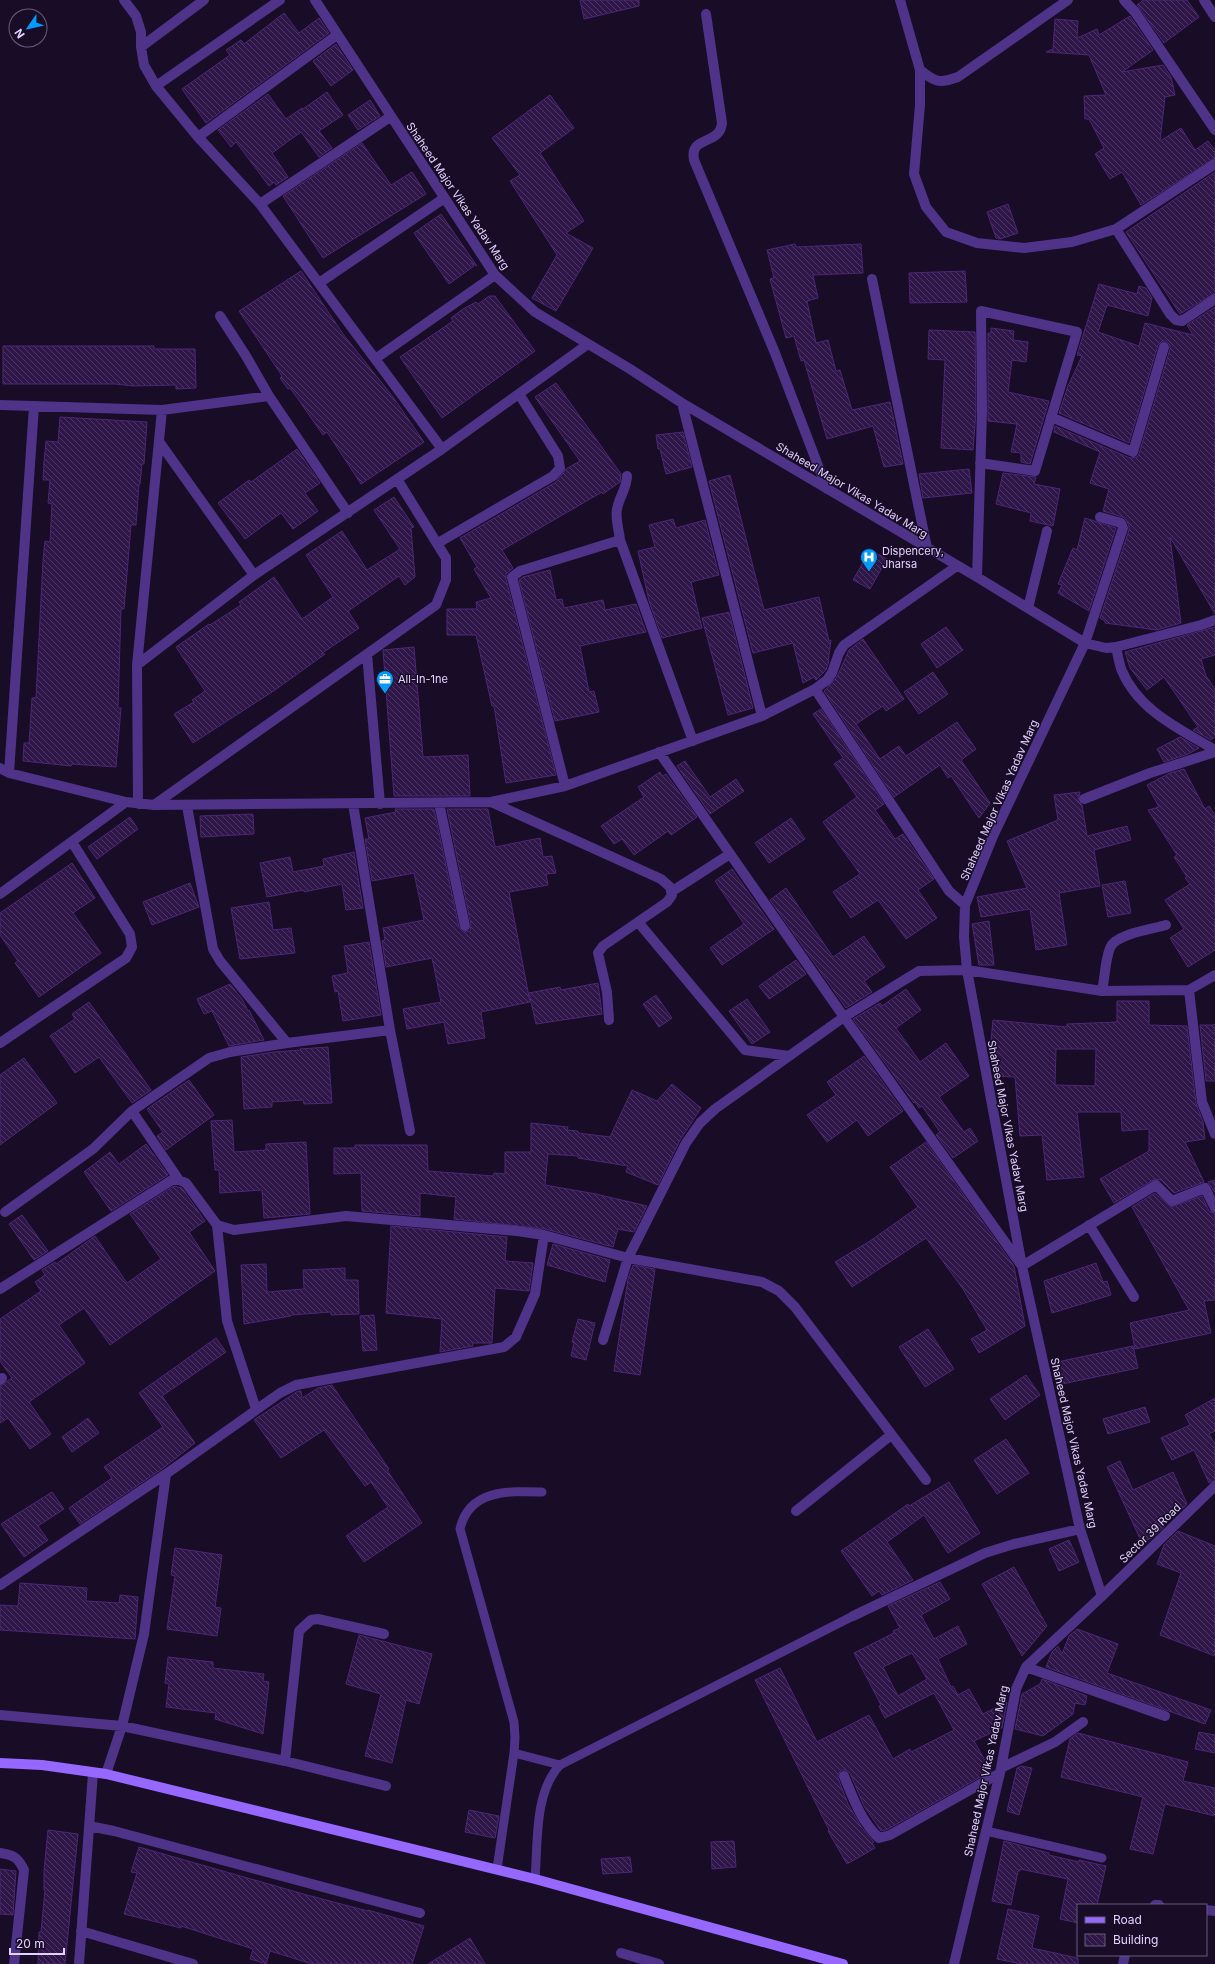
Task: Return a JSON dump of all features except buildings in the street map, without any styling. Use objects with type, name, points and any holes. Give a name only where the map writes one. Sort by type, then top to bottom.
[{"type":"street","points":[[125,0],[136,16],[140,32],[144,65],[156,86],[198,137],[260,204],[442,448]]},
{"type":"street","points":[[141,47],[204,0]]},
{"type":"street","points":[[156,86],[280,0]]},
{"type":"street","name":"Shaheed Major Vikas Yadav Marg","points":[[314,0],[443,199],[495,275],[535,312],[682,403],[977,577],[1085,644],[993,836],[965,905],[964,937],[967,970],[1022,1266],[1080,1529],[1102,1596],[1026,1667],[1016,1688],[1001,1770],[954,1964]]},
{"type":"street","points":[[900,0],[920,70],[920,105],[914,174],[926,207],[946,232],[977,243],[1024,248],[1072,242],[1116,229],[1215,164]]},
{"type":"street","points":[[920,70],[932,80],[944,82],[958,77],[1068,0]]},
{"type":"street","points":[[1124,0],[1135,12],[1215,130]]},
{"type":"street","points":[[1204,0],[1215,17]]},
{"type":"street","points":[[706,14],[722,131],[716,136],[696,146],[692,152],[694,160],[775,353],[827,489]]},
{"type":"street","points":[[198,137],[337,35]]},
{"type":"street","points":[[260,204],[390,117]]},
{"type":"street","points":[[319,283],[443,199]]},
{"type":"street","points":[[1116,229],[1170,314],[1176,320],[1182,321],[1215,299]]},
{"type":"street","points":[[375,359],[495,275]]},
{"type":"street","points":[[872,279],[927,548]]},
{"type":"street","points":[[977,577],[980,463],[981,311],[1077,332],[1035,471],[980,463]]},
{"type":"street","points":[[220,316],[246,356],[269,396],[348,513]]},
{"type":"street","points":[[138,665],[254,575],[348,513],[442,448],[588,344]]},
{"type":"street","points":[[1051,417],[1133,452],[1164,347]]},
{"type":"street","points":[[438,543],[553,476],[560,468],[558,456],[519,394]]},
{"type":"street","points":[[0,405],[162,410],[269,396]]},
{"type":"street","points":[[682,403],[762,716]]},
{"type":"street","points":[[34,406],[4,770],[126,802],[138,804],[187,806],[491,802],[565,786],[762,716],[815,689],[827,680],[832,673],[839,653],[844,645],[957,566]]},
{"type":"street","points":[[138,804],[138,665],[162,410]]},
{"type":"street","points":[[160,443],[254,575]]},
{"type":"street","points":[[626,476],[627,484],[620,496],[616,510],[620,540],[693,741]]},
{"type":"street","points":[[154,805],[436,605],[446,580],[446,558],[397,479]]},
{"type":"street","points":[[1100,517],[1121,523],[1123,528],[1085,644],[1106,648],[1116,647],[1215,620]]},
{"type":"street","points":[[1028,608],[1047,531]]},
{"type":"street","points":[[565,786],[512,577],[520,571],[620,540]]},
{"type":"street","points":[[1116,647],[1121,670],[1132,690],[1141,702],[1158,715],[1215,751]]},
{"type":"street","points":[[367,654],[380,804]]},
{"type":"street","points":[[815,689],[949,891],[965,905]]},
{"type":"street","points":[[1084,799],[1150,773],[1215,751]]},
{"type":"street","points":[[659,752],[844,1017],[1022,1266],[1156,1185],[1172,1201],[1205,1188],[1215,1208]]},
{"type":"street","points":[[0,894],[126,802]]},
{"type":"street","points":[[491,802],[661,879],[670,887],[672,895],[667,902],[603,946],[598,953],[607,992],[609,1020]]},
{"type":"street","points":[[439,803],[465,926]]},
{"type":"street","points":[[353,804],[390,1030],[410,1131]]},
{"type":"street","points":[[187,806],[213,949],[220,962],[287,1043]]},
{"type":"street","points":[[0,1043],[126,958],[132,946],[130,934],[72,842]]},
{"type":"street","points":[[671,892],[730,854]]},
{"type":"street","points":[[638,922],[745,1050],[789,1056]]},
{"type":"street","points":[[1102,991],[1110,947],[1115,941],[1166,925]]},
{"type":"street","points":[[603,1340],[628,1258],[686,1143],[700,1123],[715,1109],[844,1017],[919,971],[967,970],[1102,991],[1189,990],[1215,975]]},
{"type":"street","points":[[1189,990],[1202,1102],[1215,1134]]},
{"type":"street","points":[[5,1212],[93,1148],[132,1111],[209,1058],[230,1052],[287,1043],[390,1030]]},
{"type":"street","points":[[132,1111],[180,1180]]},
{"type":"street","points":[[0,1289],[172,1180],[180,1180],[186,1183],[217,1225],[227,1321],[256,1409]]},
{"type":"street","points":[[217,1225],[234,1230],[346,1216],[544,1235],[628,1258],[762,1282],[779,1291],[796,1307],[926,1480]]},
{"type":"street","points":[[1089,1225],[1134,1298]]},
{"type":"street","points":[[0,1586],[166,1474],[256,1409],[280,1393],[296,1385],[504,1347],[516,1337],[535,1294],[544,1235]]},
{"type":"street","points":[[796,1511],[891,1435]]},
{"type":"street","points":[[106,1774],[122,1726],[144,1634],[166,1474]]},
{"type":"street","name":"Sector 39 Road","points":[[1102,1596],[1215,1486]]},
{"type":"street","points":[[853,1616],[985,1553],[1014,1544],[1080,1529]]},
{"type":"street","points":[[285,1761],[299,1631],[311,1620],[318,1619],[384,1634]]},
{"type":"street","points":[[1026,1667],[1165,1716]]},
{"type":"street","points":[[0,1714],[122,1726],[285,1761],[386,1786]]},
{"type":"street","points":[[844,1776],[862,1817],[870,1830],[879,1838],[890,1836],[1001,1770],[1056,1742],[1084,1722]]},
{"type":"street","points":[[0,1763],[42,1765],[106,1774],[535,1878],[843,1964]]},
{"type":"street","points":[[79,1964],[93,1773]]},
{"type":"street","points":[[89,1826],[122,1833],[420,1913]]},
{"type":"street","points":[[0,1853],[13,1855],[20,1861],[24,1870],[14,1964]]},
{"type":"street","points":[[81,1932],[193,1964]]},
{"type":"street","points":[[620,1953],[659,1964]]},
{"type":"lane","points":[[497,1869],[514,1753],[514,1722],[460,1529],[462,1520],[470,1509],[479,1501],[491,1495],[509,1491],[542,1492]]},
{"type":"lane","points":[[535,1878],[541,1803],[545,1786],[552,1774],[560,1765],[853,1616]]},
{"type":"lane","points":[[514,1753],[560,1765]]},
{"type":"lane","points":[[986,1831],[1102,1858]]},
{"type":"place","name":"Dispencery, Jharsa","points":[[869,572]]},
{"type":"place","name":"All-In-1ne","points":[[385,694]]}]
